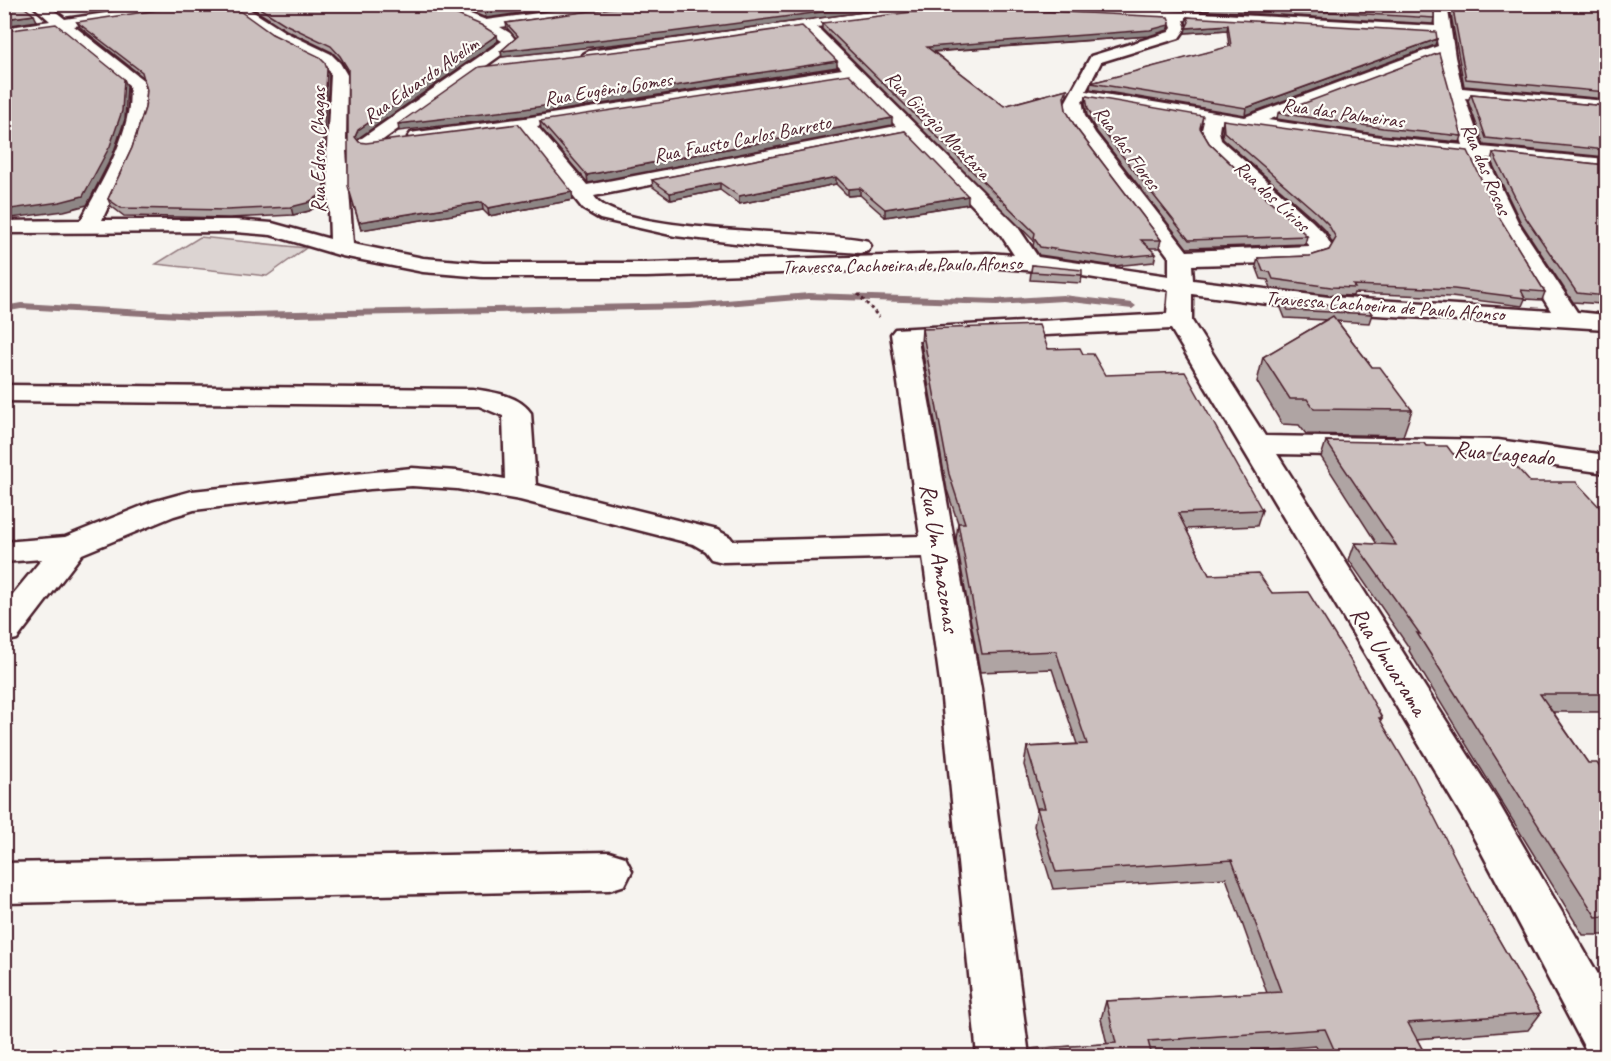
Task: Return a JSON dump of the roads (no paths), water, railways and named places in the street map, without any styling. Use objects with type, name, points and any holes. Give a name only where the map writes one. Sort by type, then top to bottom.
[{"type":"street","points":[[37,4],[59,24],[137,83],[141,93],[128,143],[88,227]]},
{"type":"street","points":[[4,32],[199,4]]},
{"type":"street","name":"Rua Edson Chagas","points":[[231,4],[280,34],[327,57],[335,66],[339,75],[336,147],[337,214],[342,249]]},
{"type":"street","name":"Rua Eduardo Abelim","points":[[336,147],[367,143],[510,42],[509,38],[483,25],[431,4]]},
{"type":"street","points":[[483,25],[639,4]]},
{"type":"street","name":"Rua das Rosas","points":[[1440,4],[1442,31],[1456,92],[1474,152],[1502,212],[1569,319]]},
{"type":"street","points":[[579,56],[807,25],[894,8],[994,6],[1442,31]]},
{"type":"street","name":"Rua das Flores","points":[[1175,16],[1179,28],[1174,35],[1096,59],[1076,94],[1073,104],[1074,112],[1180,289]]},
{"type":"street","name":"Rua Giorgio Montara","points":[[807,25],[1009,231],[1030,262]]},
{"type":"street","name":"Rua dos Lírios","points":[[1246,123],[1446,48]]},
{"type":"street","points":[[475,67],[510,64]]},
{"type":"street","name":"Rua Eugênio Gomes","points":[[367,143],[525,123],[855,72]]},
{"type":"street","points":[[1456,92],[1606,106]]},
{"type":"street","name":"Rua das Palmeiras","points":[[1076,94],[1246,123],[1474,152],[1606,165]]},
{"type":"street","name":"Rua dos Lírios","points":[[1180,289],[1307,255],[1318,251],[1321,247],[1304,226],[1215,144],[1209,136],[1214,118]]},
{"type":"street","points":[[525,123],[591,206],[606,214],[667,227],[758,239],[947,254],[988,260]]},
{"type":"street","name":"Rua Fausto Carlos Barreto","points":[[582,192],[910,129]]},
{"type":"street","name":"Travessa Cachoeira de Paulo Afonso","points":[[235,226],[337,214]]},
{"type":"street","name":"Travessa Cachoeira de Paulo Afonso","points":[[4,227],[235,226],[272,229],[342,249],[423,265],[483,270],[646,270],[988,260],[1030,262],[1102,271],[1180,289],[1290,301],[1606,322]]},
{"type":"street","name":"Rua Umuarama","points":[[1180,289],[1256,445],[1481,811],[1606,1036]]},
{"type":"street","name":"Rua Um Amazonas","points":[[1003,1056],[961,689],[904,334],[1180,289]]},
{"type":"street","points":[[4,393],[473,397],[491,400],[507,405],[517,413],[520,491]]},
{"type":"street","name":"Rua Lageado","points":[[1256,445],[1498,449],[1606,464]]},
{"type":"street","points":[[4,552],[70,547],[163,509],[218,497],[412,477],[457,480],[520,491],[705,537],[718,544],[723,552],[938,546]]},
{"type":"street","points":[[4,630],[70,547]]},
{"type":"street","points":[[4,883],[609,871]]},
{"type":"waterway","points":[[4,309],[21,306],[197,316],[690,306],[809,296],[997,302],[1063,298],[1132,306]]}]
